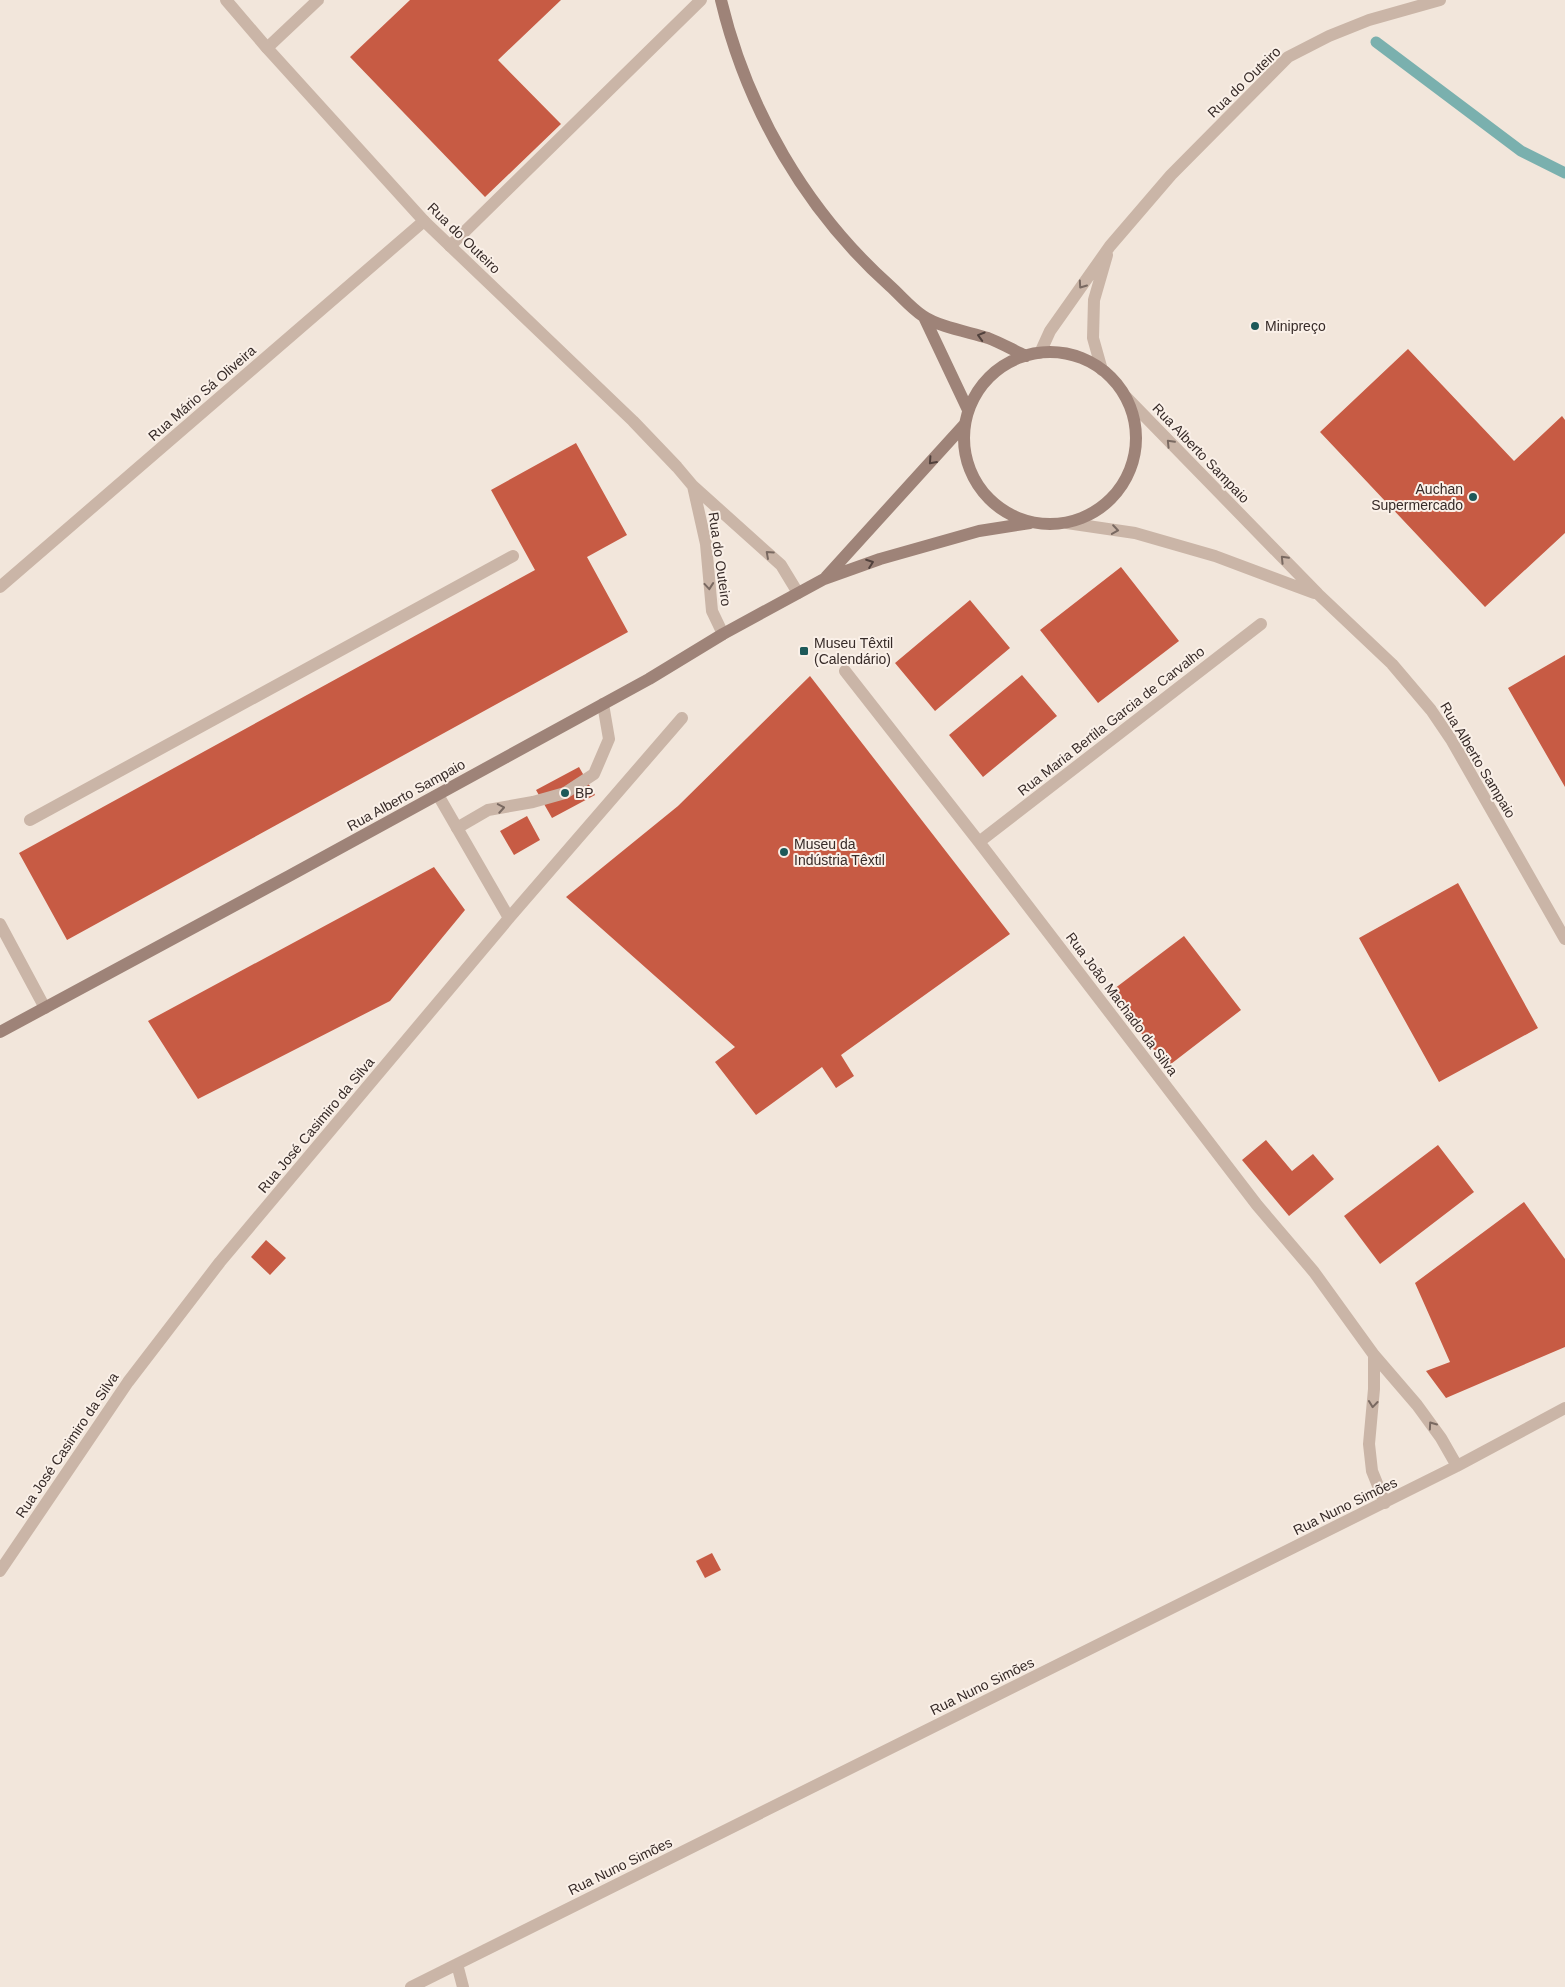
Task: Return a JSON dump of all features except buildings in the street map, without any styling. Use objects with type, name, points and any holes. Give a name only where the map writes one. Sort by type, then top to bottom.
[{"type":"main road","points":[[721,0],[735,48],[755,101],[789,165],[845,241],[868,267],[924,317],[989,339],[1026,356]]},
{"type":"main road","points":[[924,317],[968,410]]},
{"type":"main road","name":"Rua Alberto Sampaio","points":[[0,1032],[438,795],[649,679],[722,634],[824,579],[880,559],[979,531],[1030,523],[1048,525],[1067,523],[1093,514],[1114,497],[1128,475],[1136,449],[1135,422],[1126,397],[1115,382],[1102,370],[1083,358],[1062,353],[1040,353],[1007,363],[990,376],[977,392],[968,410],[964,425],[964,450],[971,475],[986,497],[1006,513],[1030,523]]},
{"type":"main road","name":"Rua Alberto Sampaio","points":[[824,579],[964,425]]},
{"type":"street","name":"Rua do Outeiro","points":[[226,0],[424,221],[620,408],[693,486],[781,565],[798,593]]},
{"type":"street","points":[[267,48],[318,0]]},
{"type":"street","points":[[450,246],[701,0]]},
{"type":"street","name":"Rua do Outeiro","points":[[1040,353],[1050,331],[1110,246],[1171,175],[1288,57],[1329,36],[1369,20],[1440,0]]},
{"type":"street","name":"Rua Mário Sá Oliveira","points":[[0,587],[424,221]]},
{"type":"street","name":"Rua do Outeiro","points":[[1102,370],[1093,338],[1094,300],[1110,246]]},
{"type":"street","name":"Rua Alberto Sampaio","points":[[1126,397],[1318,594],[1392,664],[1431,710],[1452,741],[1565,939]]},
{"type":"street","name":"Rua do Outeiro","points":[[693,486],[706,544],[712,610],[722,634]]},
{"type":"street","name":"Rua Alberto Sampaio","points":[[1067,523],[1135,533],[1215,556],[1318,594]]},
{"type":"street","points":[[30,820],[513,556]]},
{"type":"street","name":"Rua Maria Bertila Garcia de Carvalho","points":[[979,842],[1262,624]]},
{"type":"street","name":"Rua João Machado da Silva","points":[[845,671],[979,842],[1257,1205],[1314,1272],[1374,1355],[1417,1404],[1441,1438],[1457,1466]]},
{"type":"street","points":[[457,828],[488,810],[533,802],[565,793],[594,774],[609,739],[603,704]]},
{"type":"street","name":"Rua José Casimiro da Silva","points":[[0,1571],[128,1382],[214,1270],[509,918],[682,718]]},
{"type":"street","points":[[438,795],[509,918]]},
{"type":"street","points":[[0,924],[45,1008]]},
{"type":"street","points":[[1374,1355],[1374,1389],[1369,1444],[1372,1471],[1385,1503]]},
{"type":"street","name":"Rua Nuno Simões","points":[[411,1987],[1385,1503],[1565,1408]]},
{"type":"street","points":[[456,1964],[463,1987]]},
{"type":"waterway","points":[[1376,42],[1521,151],[1565,173]]},
{"type":"place","name":"Minipreço","points":[[1255,326]]},
{"type":"place","name":"Auchan Supermercado","points":[[1473,497]]},
{"type":"place","name":"Museu Têxtil (Calendário)","points":[[804,651]]},
{"type":"place","name":"BP","points":[[565,793]]},
{"type":"place","name":"Museu da Indústria Têxtil","points":[[784,852]]}]
